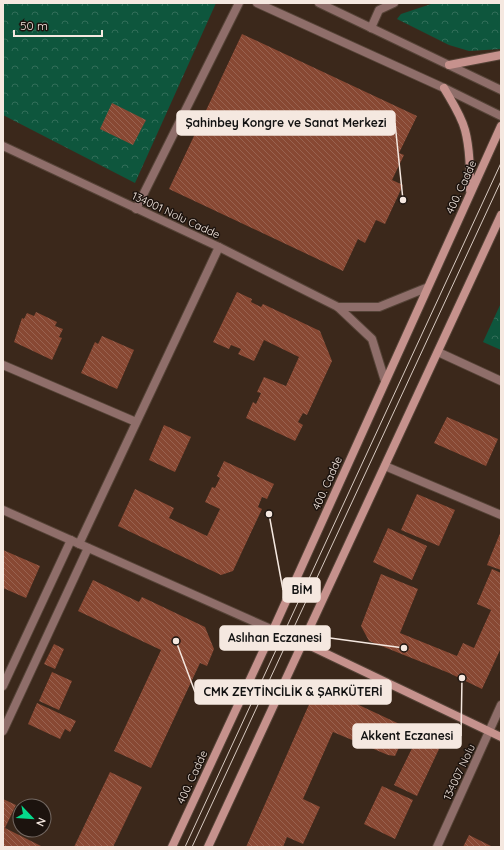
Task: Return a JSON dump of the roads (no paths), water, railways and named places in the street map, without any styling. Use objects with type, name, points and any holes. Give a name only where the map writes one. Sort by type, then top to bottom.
[{"type":"main road","points":[[449,65],[501,55]]},
{"type":"main road","points":[[444,88],[459,115],[465,131],[470,161],[470,193]]},
{"type":"main road","name":"400. Cadde","points":[[172,847],[273,630],[426,288],[501,126]]},
{"type":"main road","points":[[208,847],[304,643],[501,215]]},
{"type":"main road","points":[[304,643],[423,698],[501,737]]},
{"type":"street","points":[[136,209],[239,3]]},
{"type":"street","points":[[257,3],[444,88],[501,116]]},
{"type":"street","points":[[319,3],[501,90]]},
{"type":"street","points":[[370,28],[379,10],[394,3]]},
{"type":"street","name":"134001 Nolu Cadde","points":[[3,146],[219,248],[338,307],[372,339],[385,381]]},
{"type":"street","points":[[79,544],[219,248]]},
{"type":"street","name":"134001 Nolu Cadde","points":[[338,307],[379,307],[426,288]]},
{"type":"street","points":[[438,352],[501,381]]},
{"type":"street","points":[[3,366],[136,422]]},
{"type":"street","points":[[386,466],[501,515]]},
{"type":"street","points":[[3,510],[273,630]]},
{"type":"street","points":[[3,686],[5,678],[71,540]]},
{"type":"street","points":[[3,731],[88,548]]},
{"type":"street","name":"134007 Nolu","points":[[437,847],[501,706]]},
{"type":"tram line","points":[[185,847],[501,163]]},
{"type":"tram line","points":[[192,847],[501,181]]},
{"type":"place","name":"Şahinbey Kongre ve Sanat Merkezi","points":[[403,200]]},
{"type":"place","name":"BİM","points":[[269,514]]},
{"type":"place","name":"CMK ZEYTİNCİLİK & ŞARKÜTERİ","points":[[176,641]]},
{"type":"place","name":"Aslıhan Eczanesi","points":[[404,648]]},
{"type":"place","name":"Akkent Eczanesi","points":[[462,678]]}]
